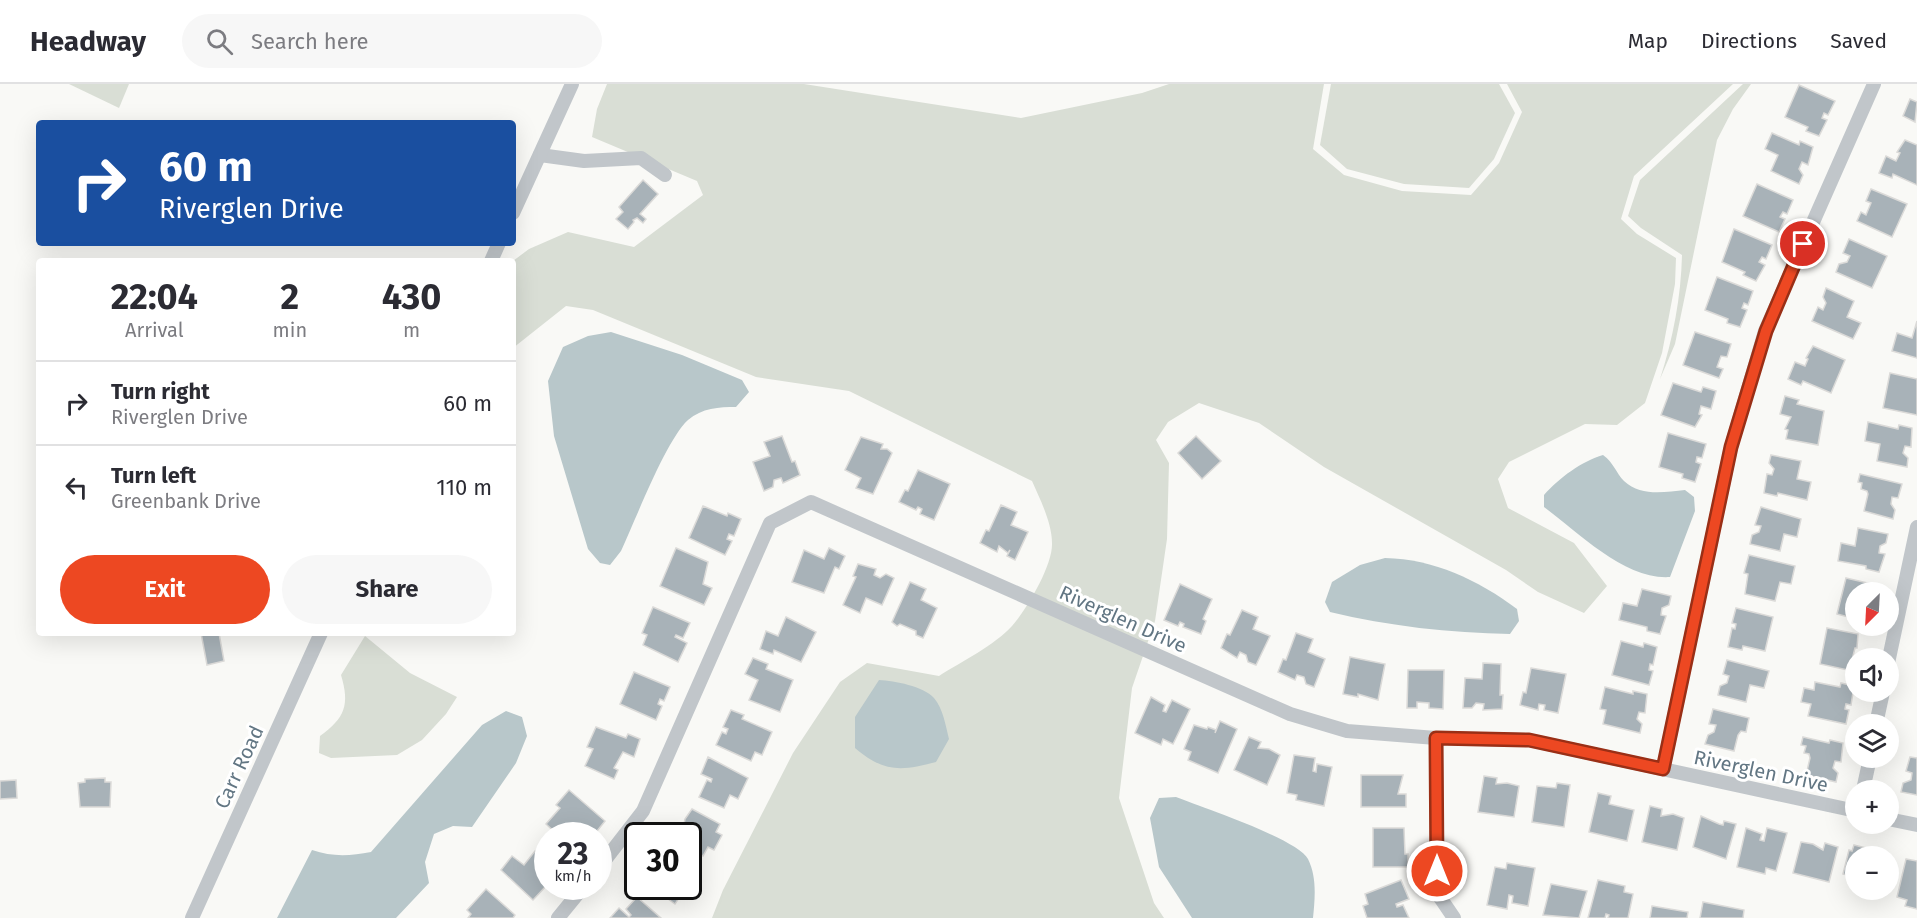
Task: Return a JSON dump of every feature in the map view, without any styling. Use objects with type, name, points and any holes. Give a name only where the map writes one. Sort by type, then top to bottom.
[{"type":"street","points":[[516,206],[572,84]]},
{"type":"street","points":[[1663,769],[1731,447],[1766,331],[1874,84]]},
{"type":"street","points":[[540,154],[584,161],[641,158],[665,175]]},
{"type":"street","name":"Riverglen Drive","points":[[612,851],[643,811],[770,523],[811,502],[1290,714],[1347,731],[1436,738],[1529,740],[1845,809]]},
{"type":"street","points":[[1891,648],[1917,527]]},
{"type":"street","name":"Carr Road","points":[[192,918],[320,636]]},
{"type":"street","points":[[1436,738],[1437,893],[1454,918]]},
{"type":"street","points":[[1899,821],[1917,825]]},
{"type":"street","points":[[558,918],[573,900]]},
{"type":"shaded area","points":[[69,84],[129,84],[119,108]]},
{"type":"shaded area","points":[[607,84],[804,84],[1021,118],[1142,93],[1169,84],[1324,84],[1313,149],[1344,175],[1402,191],[1471,195],[1499,163],[1522,112],[1507,84],[1733,84],[1634,176],[1621,219],[1637,234],[1676,258],[1675,284],[1662,353],[1645,403],[1617,425],[1585,424],[1509,462],[1498,479],[1508,508],[1574,543],[1607,586],[1584,613],[1538,592],[1506,570],[1324,467],[1259,423],[1199,403],[1168,422],[1156,440],[1169,463],[1167,539],[1155,621],[1132,688],[1119,798],[1154,903],[1164,918],[712,918],[723,890],[793,753],[840,682],[867,663],[939,676],[1005,633],[1025,609],[1044,574],[1051,552],[1050,527],[1032,481],[849,391],[756,377],[593,310],[566,306],[516,346],[516,259],[529,249],[568,232],[634,247],[703,195],[697,181],[592,137],[597,109]]},
{"type":"shaded area","points":[[1331,84],[1499,84],[1515,113],[1494,159],[1469,188],[1404,184],[1347,169],[1320,145]]},
{"type":"shaded area","points":[[1743,84],[1751,84],[1733,109],[1717,140],[1675,344],[1660,379],[1676,318],[1682,255],[1641,228],[1628,216],[1640,180]]},
{"type":"shaded area","points":[[611,332],[682,355],[742,380],[749,392],[736,407],[717,408],[699,413],[679,430],[661,462],[621,551],[610,565],[600,563],[588,549],[554,436],[548,381],[563,347],[588,336]]},
{"type":"shaded area","points":[[1603,455],[1624,481],[1631,486],[1653,492],[1685,490],[1694,497],[1695,511],[1670,577],[1653,576],[1620,563],[1603,553],[1544,507],[1544,495],[1557,482],[1579,466]]},
{"type":"shaded area","points":[[1385,558],[1421,562],[1471,580],[1517,609],[1519,621],[1510,634],[1487,633],[1397,625],[1330,612],[1325,602],[1332,582],[1360,565]]},
{"type":"shaded area","points":[[365,636],[410,673],[457,697],[446,714],[422,740],[397,755],[331,758],[319,753],[320,736],[340,717],[345,703],[341,675]]},
{"type":"shaded area","points":[[879,680],[916,687],[929,694],[937,702],[949,739],[936,762],[894,768],[875,762],[855,748],[855,717]]},
{"type":"shaded area","points":[[506,711],[522,717],[527,736],[516,763],[472,827],[453,826],[434,834],[425,862],[429,883],[396,918],[277,918],[312,850],[341,855],[371,852],[482,725]]},
{"type":"shaded area","points":[[1176,797],[1268,833],[1300,851],[1308,859],[1313,873],[1315,895],[1313,918],[1192,918],[1159,867],[1150,818],[1159,798]]},
{"type":"building","points":[[1799,85],[1835,101],[1828,115],[1824,113],[1822,118],[1827,120],[1819,136],[1806,131],[1808,127],[1785,117]]},
{"type":"building","points":[[1910,99],[1917,102],[1915,122],[1903,116]]},
{"type":"building","points":[[1772,133],[1799,145],[1800,141],[1813,147],[1808,165],[1802,162],[1799,169],[1803,175],[1799,184],[1771,171],[1778,155],[1765,149]]},
{"type":"building","points":[[1905,140],[1917,145],[1917,185],[1893,174],[1892,178],[1879,173],[1886,156],[1896,161],[1900,153],[1897,152]]},
{"type":"building","points":[[643,180],[658,194],[640,214],[646,219],[643,223],[637,218],[633,220],[634,222],[628,229],[616,219],[623,212],[619,207]]},
{"type":"building","points":[[1757,184],[1793,200],[1787,214],[1783,212],[1780,217],[1785,219],[1779,232],[1743,216]]},
{"type":"building","points":[[1871,189],[1907,204],[1892,237],[1857,221],[1861,212],[1866,215],[1871,203],[1866,201]]},
{"type":"building","points":[[1734,229],[1772,245],[1766,259],[1762,257],[1759,262],[1765,265],[1756,281],[1743,275],[1745,272],[1722,262]]},
{"type":"building","points":[[1849,239],[1887,256],[1872,288],[1836,272],[1839,264],[1847,262],[1850,256],[1843,253]]},
{"type":"building","points":[[1717,277],[1753,291],[1748,305],[1744,303],[1742,308],[1747,310],[1740,327],[1727,323],[1728,319],[1705,310]]},
{"type":"building","points":[[1826,288],[1854,301],[1847,317],[1861,323],[1853,339],[1812,321],[1818,307],[1823,310],[1826,303],[1823,297]]},
{"type":"building","points":[[1917,321],[1917,358],[1892,351],[1897,333],[1912,338]]},
{"type":"building","points":[[1695,332],[1731,344],[1727,357],[1721,356],[1717,367],[1723,369],[1719,378],[1683,365]]},
{"type":"building","points":[[1813,346],[1845,360],[1831,393],[1803,381],[1801,385],[1788,379],[1795,362],[1805,366],[1808,359],[1806,358]]},
{"type":"building","points":[[1890,373],[1917,379],[1917,415],[1883,408]]},
{"type":"building","points":[[1673,383],[1701,392],[1703,387],[1716,391],[1711,409],[1701,406],[1699,414],[1702,415],[1695,427],[1661,415]]},
{"type":"building","points":[[1785,396],[1799,400],[1797,404],[1824,411],[1818,445],[1786,439],[1788,430],[1785,429],[1791,417],[1780,414]]},
{"type":"building","points":[[1868,422],[1898,429],[1899,425],[1912,428],[1911,447],[1905,446],[1903,453],[1908,458],[1907,467],[1877,461],[1880,444],[1865,441]]},
{"type":"building","points":[[1668,433],[1706,444],[1702,458],[1697,457],[1696,462],[1701,464],[1695,482],[1682,478],[1683,474],[1659,467]]},
{"type":"building","points":[[782,436],[792,462],[795,461],[800,475],[783,483],[781,478],[774,480],[773,487],[764,491],[753,462],[770,456],[764,442]]},
{"type":"building","points":[[1196,436],[1221,461],[1202,479],[1178,453]]},
{"type":"building","points":[[861,437],[883,444],[881,449],[887,449],[892,453],[873,494],[856,488],[861,478],[845,470]]},
{"type":"building","points":[[1771,455],[1801,461],[1797,479],[1811,482],[1807,500],[1778,493],[1777,496],[1764,493],[1767,474],[1772,475],[1774,469],[1769,463]]},
{"type":"building","points":[[918,470],[950,484],[934,520],[920,514],[922,509],[918,507],[916,510],[899,502],[905,490],[908,491]]},
{"type":"building","points":[[1860,474],[1902,484],[1898,498],[1892,497],[1891,504],[1895,510],[1893,519],[1864,511],[1868,494],[1867,491],[1861,489],[1862,483],[1858,482]]},
{"type":"building","points":[[1001,505],[1017,512],[1011,525],[1028,532],[1015,560],[1007,556],[1010,550],[1008,553],[999,546],[997,552],[980,543],[986,530],[989,531]]},
{"type":"building","points":[[703,506],[741,519],[734,536],[729,534],[727,539],[732,541],[725,555],[689,538]]},
{"type":"building","points":[[1761,507],[1801,519],[1797,537],[1784,534],[1780,551],[1750,544],[1752,535],[1759,532],[1761,526],[1755,525]]},
{"type":"building","points":[[1858,528],[1888,534],[1886,543],[1880,546],[1879,553],[1885,554],[1879,572],[1866,569],[1866,566],[1838,561],[1841,543],[1855,546]]},
{"type":"building","points":[[676,548],[708,562],[703,584],[712,588],[704,605],[660,586]]},
{"type":"building","points":[[829,548],[845,556],[839,569],[835,567],[824,593],[792,582],[804,550],[824,559]]},
{"type":"building","points":[[1749,555],[1795,566],[1791,584],[1780,582],[1775,601],[1745,594],[1748,574],[1744,573]]},
{"type":"building","points":[[858,564],[876,569],[874,575],[880,578],[886,574],[894,578],[882,605],[866,598],[860,613],[843,605],[856,577],[853,576]]},
{"type":"building","points":[[1846,578],[1863,582],[1845,582]]},
{"type":"building","points":[[910,582],[926,589],[921,600],[937,608],[923,638],[916,635],[916,631],[900,624],[897,626],[892,622]]},
{"type":"building","points":[[1845,582],[1845,616],[1837,614]]},
{"type":"building","points":[[1180,584],[1212,599],[1203,619],[1206,621],[1201,634],[1183,627],[1184,624],[1180,622],[1178,626],[1164,620]]},
{"type":"building","points":[[1642,589],[1671,596],[1669,605],[1662,608],[1661,615],[1666,616],[1660,634],[1647,631],[1647,627],[1619,620],[1623,603],[1637,606]]},
{"type":"building","points":[[653,607],[690,623],[683,638],[676,635],[675,637],[687,643],[678,662],[643,645],[647,635],[642,633]]},
{"type":"building","points":[[1736,608],[1773,617],[1765,651],[1743,646],[1742,650],[1728,647],[1732,628],[1735,629],[1736,624],[1732,623]]},
{"type":"building","points":[[1242,610],[1258,617],[1253,629],[1270,636],[1256,665],[1248,662],[1246,655],[1240,652],[1237,658],[1221,648]]},
{"type":"building","points":[[786,617],[816,632],[801,662],[774,650],[773,654],[760,649],[766,631],[778,636]]},
{"type":"building","points":[[1827,628],[1845,631],[1845,636],[1858,636],[1857,648],[1845,648],[1845,669],[1820,664]]},
{"type":"building","points":[[1296,633],[1313,639],[1308,652],[1325,659],[1314,687],[1306,684],[1304,677],[1297,675],[1295,680],[1278,672],[1283,659],[1286,660]]},
{"type":"building","points":[[202,636],[220,636],[224,661],[207,665]]},
{"type":"building","points":[[1621,641],[1643,647],[1644,643],[1657,647],[1653,665],[1650,664],[1649,670],[1653,671],[1649,685],[1612,675]]},
{"type":"building","points":[[1350,657],[1385,664],[1378,700],[1358,694],[1358,697],[1343,694]]},
{"type":"building","points":[[753,658],[768,664],[766,669],[793,680],[780,712],[749,700],[758,680],[745,674]]},
{"type":"building","points":[[1727,660],[1769,671],[1764,688],[1750,685],[1746,702],[1718,695],[1720,686],[1727,683],[1729,676],[1723,674]]},
{"type":"building","points":[[1483,663],[1501,664],[1502,709],[1483,710],[1484,704],[1476,703],[1472,708],[1463,708],[1465,678],[1482,679]]},
{"type":"building","points":[[1531,668],[1566,674],[1558,713],[1544,710],[1545,705],[1539,704],[1538,710],[1520,705],[1523,692],[1526,693]]},
{"type":"building","points":[[1408,670],[1444,670],[1443,709],[1429,708],[1429,703],[1417,702],[1417,708],[1407,708]]},
{"type":"building","points":[[634,672],[670,687],[664,701],[660,699],[658,704],[662,706],[656,720],[620,704]]},
{"type":"building","points":[[1815,682],[1840,687],[1841,683],[1845,684],[1845,702],[1851,702],[1851,705],[1846,704],[1845,709],[1849,710],[1848,714],[1845,714],[1845,724],[1808,716],[1811,704],[1801,702],[1804,688],[1814,690]]},
{"type":"building","points":[[1605,687],[1633,694],[1633,691],[1647,694],[1645,713],[1639,712],[1637,719],[1642,724],[1640,733],[1603,724],[1606,710],[1600,709]]},
{"type":"building","points":[[1151,697],[1165,705],[1163,711],[1166,712],[1172,700],[1190,709],[1173,744],[1163,739],[1161,745],[1135,733]]},
{"type":"building","points":[[1713,709],[1749,718],[1746,732],[1741,731],[1738,735],[1734,751],[1705,744],[1708,735],[1714,732],[1716,725],[1709,724]]},
{"type":"building","points":[[731,710],[744,715],[742,719],[772,732],[762,755],[755,752],[751,761],[716,745],[722,732],[726,734],[728,729],[723,727]]},
{"type":"building","points":[[1220,721],[1237,729],[1218,773],[1188,760],[1191,752],[1184,749],[1194,725],[1216,730],[1215,733]]},
{"type":"building","points":[[596,727],[626,738],[628,734],[640,739],[634,757],[623,752],[614,768],[618,770],[614,779],[585,766],[593,749],[587,747]]},
{"type":"building","points":[[1249,737],[1261,742],[1258,748],[1269,749],[1280,755],[1267,785],[1234,770]]},
{"type":"building","points":[[1803,737],[1829,743],[1830,740],[1843,743],[1841,762],[1835,761],[1833,768],[1838,773],[1836,782],[1806,775],[1810,758],[1809,754],[1804,753],[1806,746],[1801,745]]},
{"type":"building","points":[[1294,755],[1315,758],[1313,771],[1316,772],[1317,764],[1332,767],[1324,806],[1296,800],[1297,795],[1287,793]]},
{"type":"building","points":[[708,757],[748,778],[738,799],[730,795],[724,808],[699,797],[707,780],[711,782],[712,779],[701,774]]},
{"type":"building","points":[[1910,757],[1917,758],[1917,795],[1901,792],[1903,783],[1911,780],[1912,773],[1906,771]]},
{"type":"building","points":[[1361,775],[1403,775],[1398,794],[1406,794],[1406,807],[1361,807]]},
{"type":"building","points":[[1484,776],[1497,778],[1496,784],[1507,783],[1519,786],[1514,817],[1478,812]]},
{"type":"building","points":[[105,778],[105,782],[111,782],[110,807],[80,807],[78,783],[85,782],[85,779]]},
{"type":"building","points":[[16,780],[17,798],[0,799],[0,781]]},
{"type":"building","points":[[1557,783],[1570,785],[1564,827],[1532,822],[1537,786],[1556,788]]},
{"type":"building","points":[[569,790],[605,821],[548,822],[560,808],[556,805]]},
{"type":"building","points":[[1598,793],[1611,796],[1609,804],[1634,810],[1627,841],[1589,832]]},
{"type":"building","points":[[1650,806],[1662,809],[1661,816],[1673,814],[1684,818],[1677,850],[1642,842]]},
{"type":"building","points":[[692,809],[720,824],[716,832],[722,835],[714,850],[708,847],[702,855],[702,822],[684,822]]},
{"type":"building","points":[[1701,816],[1723,825],[1724,821],[1736,824],[1726,859],[1693,847]]},
{"type":"building","points":[[1373,828],[1404,828],[1408,867],[1373,867]]},
{"type":"building","points":[[1746,828],[1762,834],[1760,840],[1764,841],[1767,828],[1787,833],[1776,871],[1766,868],[1765,874],[1737,867]]},
{"type":"building","points":[[1801,842],[1813,844],[1823,850],[1825,843],[1838,847],[1829,882],[1793,873]]},
{"type":"building","points":[[534,852],[533,900],[501,870],[512,856],[524,865]]},
{"type":"building","points":[[1906,859],[1917,861],[1917,909],[1905,906],[1907,900],[1899,898]]},
{"type":"building","points":[[1507,863],[1535,868],[1528,906],[1512,903],[1513,896],[1509,895],[1507,909],[1487,905],[1495,867],[1506,869]]},
{"type":"building","points":[[1401,880],[1409,899],[1396,904],[1397,907],[1403,905],[1409,918],[1367,918],[1363,906],[1368,904],[1365,894]]},
{"type":"building","points":[[1598,880],[1625,886],[1624,892],[1633,894],[1628,918],[1608,918],[1609,915],[1606,914],[1605,918],[1588,918]]},
{"type":"building","points":[[1551,884],[1587,891],[1579,918],[1543,915]]},
{"type":"building","points":[[486,889],[515,915],[513,918],[468,918],[471,914],[467,910]]},
{"type":"building","points":[[634,900],[640,900],[661,918],[610,918],[619,908],[629,917],[631,915],[626,909]]},
{"type":"building","points":[[1703,902],[1744,910],[1743,918],[1700,918]]},
{"type":"building","points":[[1652,906],[1688,912],[1687,918],[1650,918]]},
{"type":"route","points":[[1437,871],[1436,738],[1529,740],[1663,769],[1731,447],[1766,331],[1803,244]]}]
